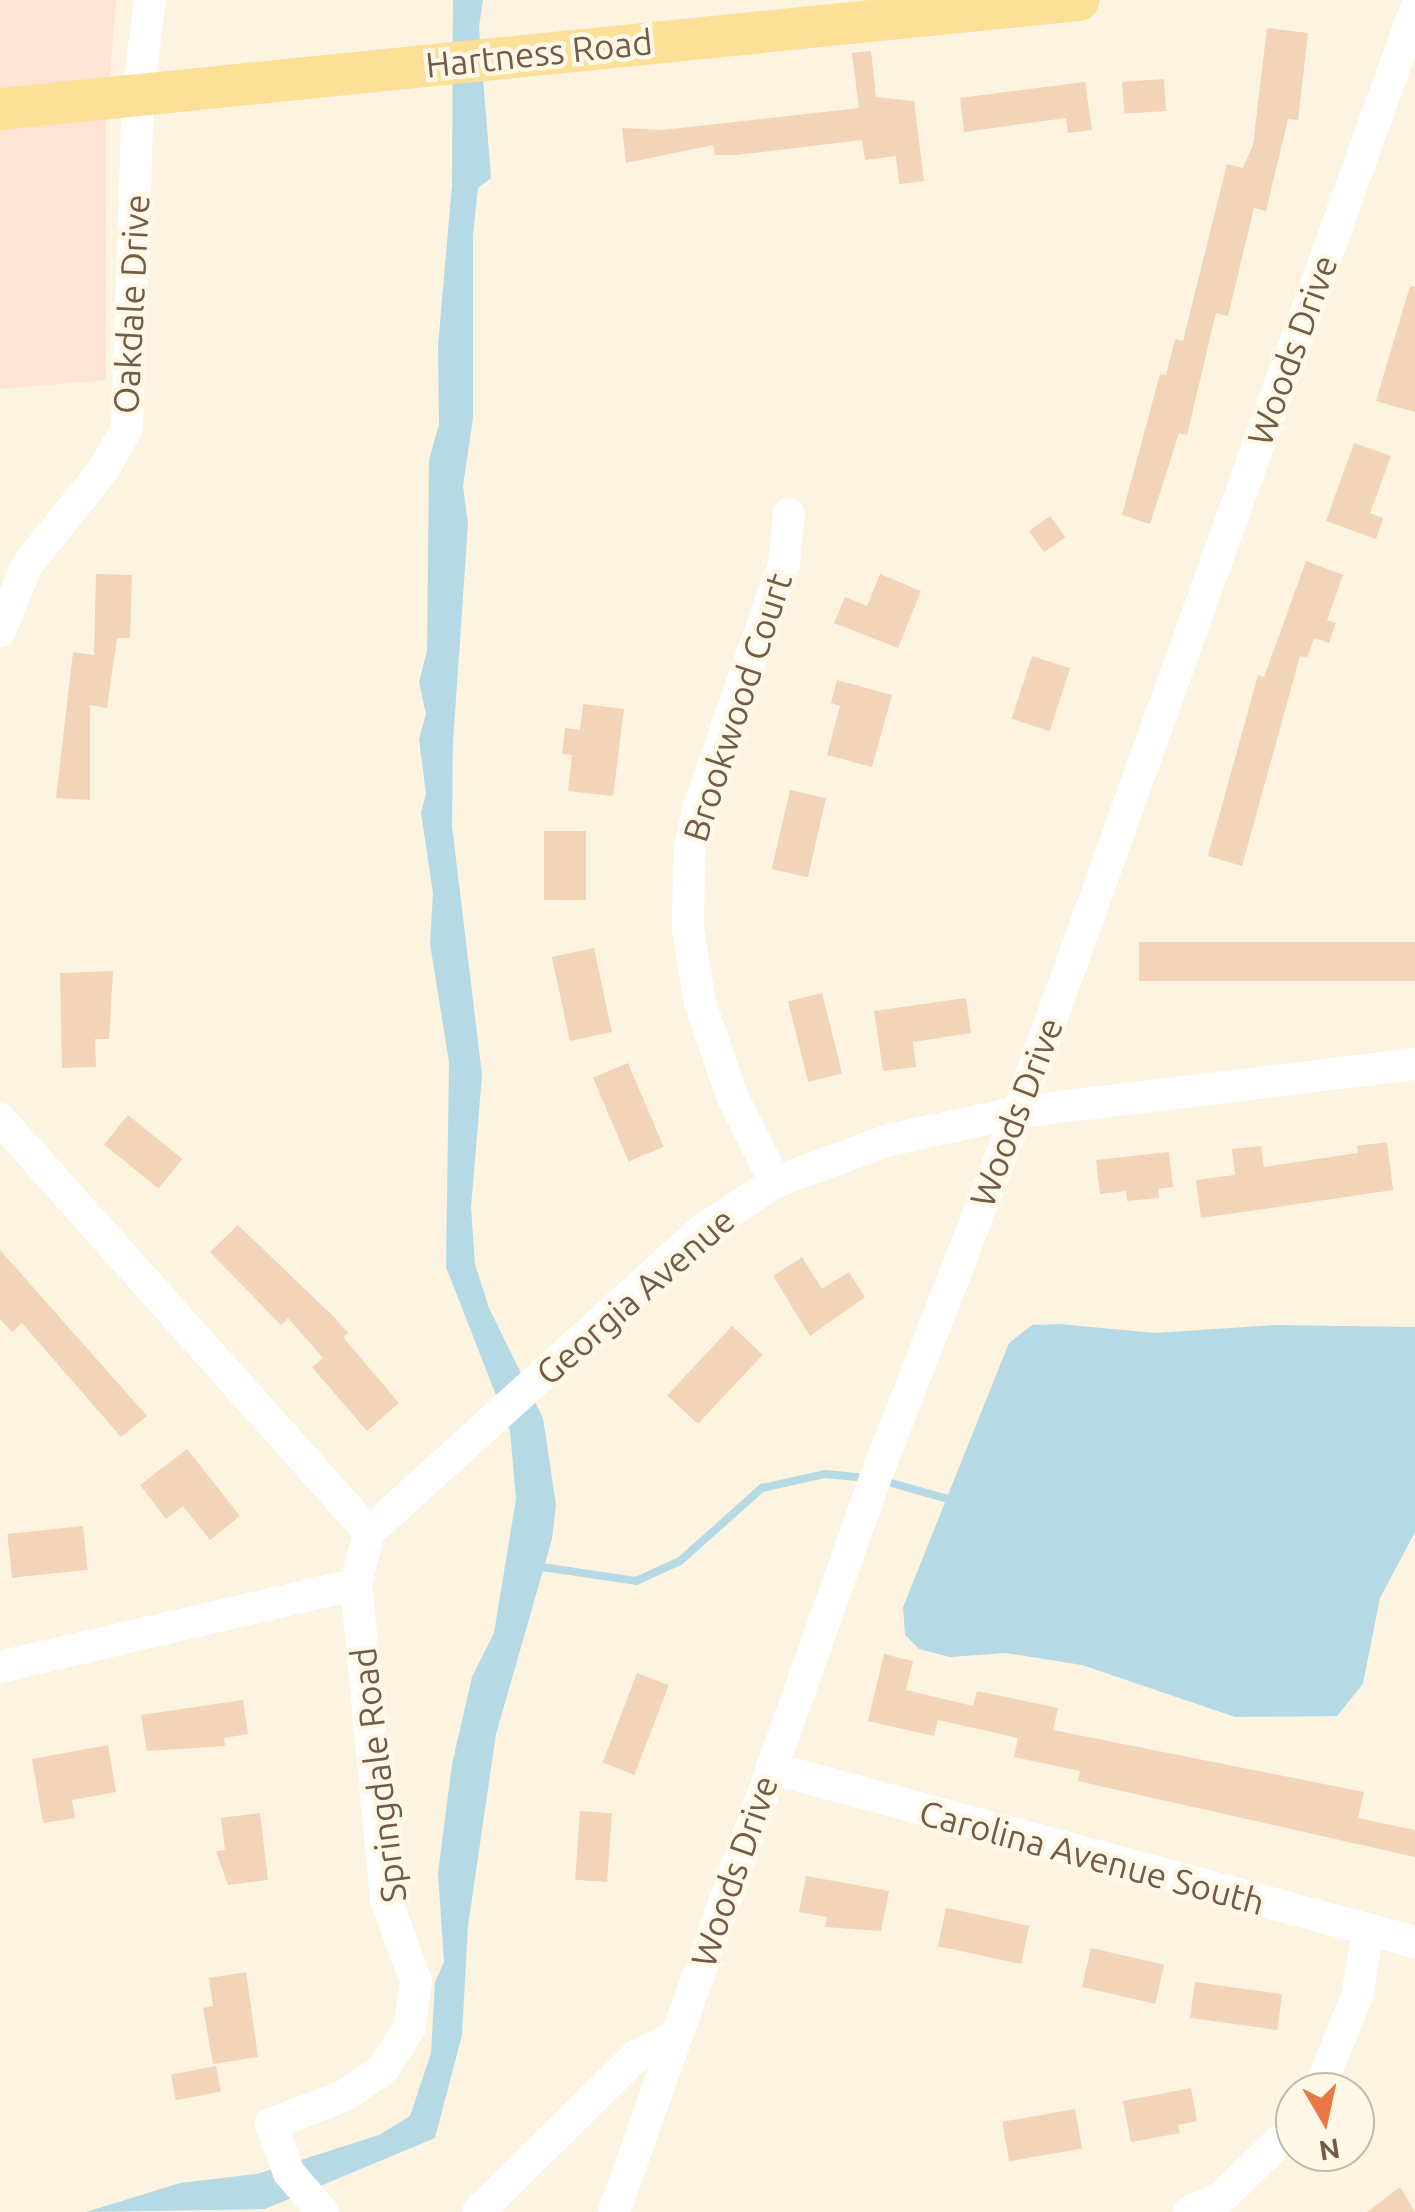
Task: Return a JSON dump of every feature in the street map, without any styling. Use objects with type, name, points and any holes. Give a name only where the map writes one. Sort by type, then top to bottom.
[{"type":"main road","name":"Hartness Road","points":[[0,109],[434,62],[1079,0]]},
{"type":"street","name":"Oakdale Drive","points":[[0,631],[27,565],[104,469],[126,428],[138,94],[150,0]]},
{"type":"street","name":"Woods Drive","points":[[614,2212],[770,1768],[1018,1112],[1415,10]]},
{"type":"street","name":"Brookwood Court","points":[[776,1182],[732,1096],[700,1004],[688,929],[689,854],[698,809],[784,564],[789,514]]},
{"type":"street","name":"Georgia Avenue","points":[[369,1532],[702,1230],[776,1182],[888,1140],[1018,1112],[1415,1064]]},
{"type":"street","points":[[0,1118],[369,1532],[356,1584],[0,1666]]},
{"type":"street","name":"Springdale Road","points":[[314,2204],[277,2137],[384,2069],[409,2029],[416,1982],[386,1898],[356,1584]]},
{"type":"street","name":"Carolina Avenue South","points":[[770,1768],[1415,1942]]},
{"type":"street","points":[[1326,2072],[1357,1996],[1368,1932]]},
{"type":"street","points":[[478,2212],[636,2056],[676,2036]]},
{"type":"street","points":[[1189,2212],[1222,2196],[1275,2145]]},
{"type":"shaded area","points":[[0,0],[116,0],[106,121],[106,380],[0,389]]},
{"type":"water","points":[[453,0],[483,0],[479,27],[491,178],[478,188],[473,235],[473,418],[463,486],[468,524],[453,742],[452,826],[482,1075],[471,1207],[475,1264],[489,1308],[543,1418],[556,1505],[552,1539],[496,1734],[468,1926],[462,2035],[435,2138],[265,2209],[86,2212],[180,2183],[257,2174],[379,2135],[410,2116],[431,2053],[435,1982],[444,1962],[438,1873],[452,1764],[472,1677],[494,1633],[516,1499],[510,1431],[446,1267],[449,1062],[430,944],[433,893],[421,813],[426,794],[419,739],[426,714],[419,682],[427,651],[429,460],[439,424],[438,346],[452,185]]},
{"type":"water","points":[[1032,1325],[1155,1333],[1275,1325],[1415,1327],[1415,1532],[1380,1598],[1363,1684],[1337,1716],[1235,1717],[1082,1665],[1006,1653],[950,1657],[919,1649],[905,1635],[903,1607],[1009,1343]]},
{"type":"building","points":[[1267,28],[1308,33],[1298,120],[1288,119],[1266,211],[1254,208],[1228,316],[1216,313],[1187,435],[1179,433],[1150,524],[1122,515],[1160,374],[1166,375],[1175,339],[1183,341],[1227,164],[1243,168],[1253,145]]},
{"type":"building","points":[[871,51],[876,97],[914,101],[924,181],[899,184],[896,156],[865,160],[862,140],[736,155],[715,155],[713,145],[626,163],[622,128],[663,130],[859,108],[852,53]]},
{"type":"building","points":[[1164,79],[1166,111],[1124,114],[1122,82]]},
{"type":"building","points":[[1085,82],[1092,130],[1068,133],[1066,118],[964,132],[960,98]]},
{"type":"building","points":[[1410,286],[1415,287],[1415,412],[1376,401]]},
{"type":"building","points":[[1354,443],[1391,456],[1370,513],[1383,518],[1376,539],[1326,521]]},
{"type":"building","points":[[1050,516],[1065,537],[1044,552],[1029,531]]},
{"type":"building","points":[[1306,561],[1343,575],[1327,620],[1336,623],[1329,643],[1314,638],[1307,658],[1300,656],[1242,866],[1208,856],[1258,675],[1264,677]]},
{"type":"building","points":[[96,574],[132,575],[130,638],[117,638],[107,708],[90,705],[90,800],[56,798],[73,652],[94,655]]},
{"type":"building","points":[[880,574],[921,591],[898,648],[834,623],[845,597],[867,606]]},
{"type":"building","points":[[1032,656],[1070,668],[1050,731],[1012,719]]},
{"type":"building","points":[[837,680],[892,695],[872,767],[827,755],[840,706],[831,703]]},
{"type":"building","points":[[583,704],[624,709],[613,796],[568,791],[572,755],[562,754],[565,728],[580,730]]},
{"type":"building","points":[[790,790],[826,798],[808,877],[772,869]]},
{"type":"building","points":[[544,831],[586,831],[586,900],[544,900]]},
{"type":"building","points":[[1139,942],[1415,942],[1415,981],[1139,981]]},
{"type":"building","points":[[594,948],[612,1032],[570,1041],[552,957]]},
{"type":"building","points":[[113,971],[109,1039],[95,1039],[96,1067],[62,1068],[60,973]]},
{"type":"building","points":[[822,993],[842,1074],[808,1082],[788,1001]]},
{"type":"building","points":[[966,998],[971,1033],[913,1042],[916,1067],[883,1071],[874,1011]]},
{"type":"building","points":[[628,1063],[664,1147],[629,1162],[593,1078]]},
{"type":"building","points":[[128,1115],[182,1159],[158,1189],[104,1145]]},
{"type":"building","points":[[1387,1142],[1393,1190],[1201,1218],[1196,1180],[1235,1175],[1232,1149],[1261,1146],[1264,1167],[1358,1153],[1357,1146]]},
{"type":"building","points":[[1169,1152],[1173,1187],[1158,1189],[1159,1198],[1127,1201],[1126,1191],[1100,1194],[1096,1160]]},
{"type":"building","points":[[238,1225],[335,1318],[348,1333],[343,1337],[399,1403],[367,1431],[312,1367],[323,1358],[288,1318],[281,1325],[210,1252]]},
{"type":"building","points":[[0,1250],[147,1416],[121,1437],[22,1323],[12,1332],[0,1319]]},
{"type":"building","points":[[802,1257],[822,1289],[849,1272],[865,1297],[810,1336],[773,1276]]},
{"type":"building","points":[[732,1326],[763,1355],[698,1424],[667,1395]]},
{"type":"building","points":[[187,1449],[240,1516],[210,1540],[183,1506],[166,1519],[140,1485]]},
{"type":"building","points":[[83,1526],[88,1570],[12,1578],[7,1534]]},
{"type":"building","points":[[884,1654],[913,1661],[906,1690],[973,1706],[977,1691],[1058,1708],[1053,1730],[1364,1792],[1358,1818],[1415,1830],[1415,1857],[1078,1781],[1080,1771],[1014,1757],[1018,1738],[938,1720],[934,1736],[868,1721]]},
{"type":"building","points":[[637,1673],[669,1685],[634,1775],[603,1763]]},
{"type":"building","points":[[243,1700],[248,1734],[224,1738],[225,1746],[147,1751],[141,1715]]},
{"type":"building","points":[[108,1745],[116,1792],[72,1800],[75,1818],[43,1823],[32,1759]]},
{"type":"building","points":[[580,1811],[612,1813],[607,1882],[575,1880]]},
{"type":"building","points":[[260,1813],[268,1880],[228,1885],[216,1851],[225,1850],[221,1818]]},
{"type":"building","points":[[806,1876],[889,1891],[881,1931],[825,1927],[827,1917],[799,1912]]},
{"type":"building","points":[[946,1908],[1029,1926],[1021,1964],[938,1946]]},
{"type":"building","points":[[1091,1948],[1164,1965],[1155,2004],[1082,1987]]},
{"type":"building","points":[[246,1972],[258,2057],[213,2064],[203,2008],[213,2006],[209,1978]]},
{"type":"building","points":[[1195,1982],[1282,1994],[1277,2030],[1190,2018]]},
{"type":"building","points":[[216,2066],[221,2092],[176,2100],[171,2075]]},
{"type":"building","points":[[1191,2088],[1197,2121],[1178,2125],[1180,2133],[1131,2142],[1123,2101]]},
{"type":"building","points":[[1075,2109],[1082,2148],[1009,2161],[1002,2122]]},
{"type":"building","points":[[1400,2187],[1415,2212],[1367,2212]]},
{"type":"waterway","points":[[535,1566],[636,1581],[680,1561],[762,1488],[825,1474],[868,1478]]},
{"type":"waterway","points":[[881,1480],[959,1502]]}]
